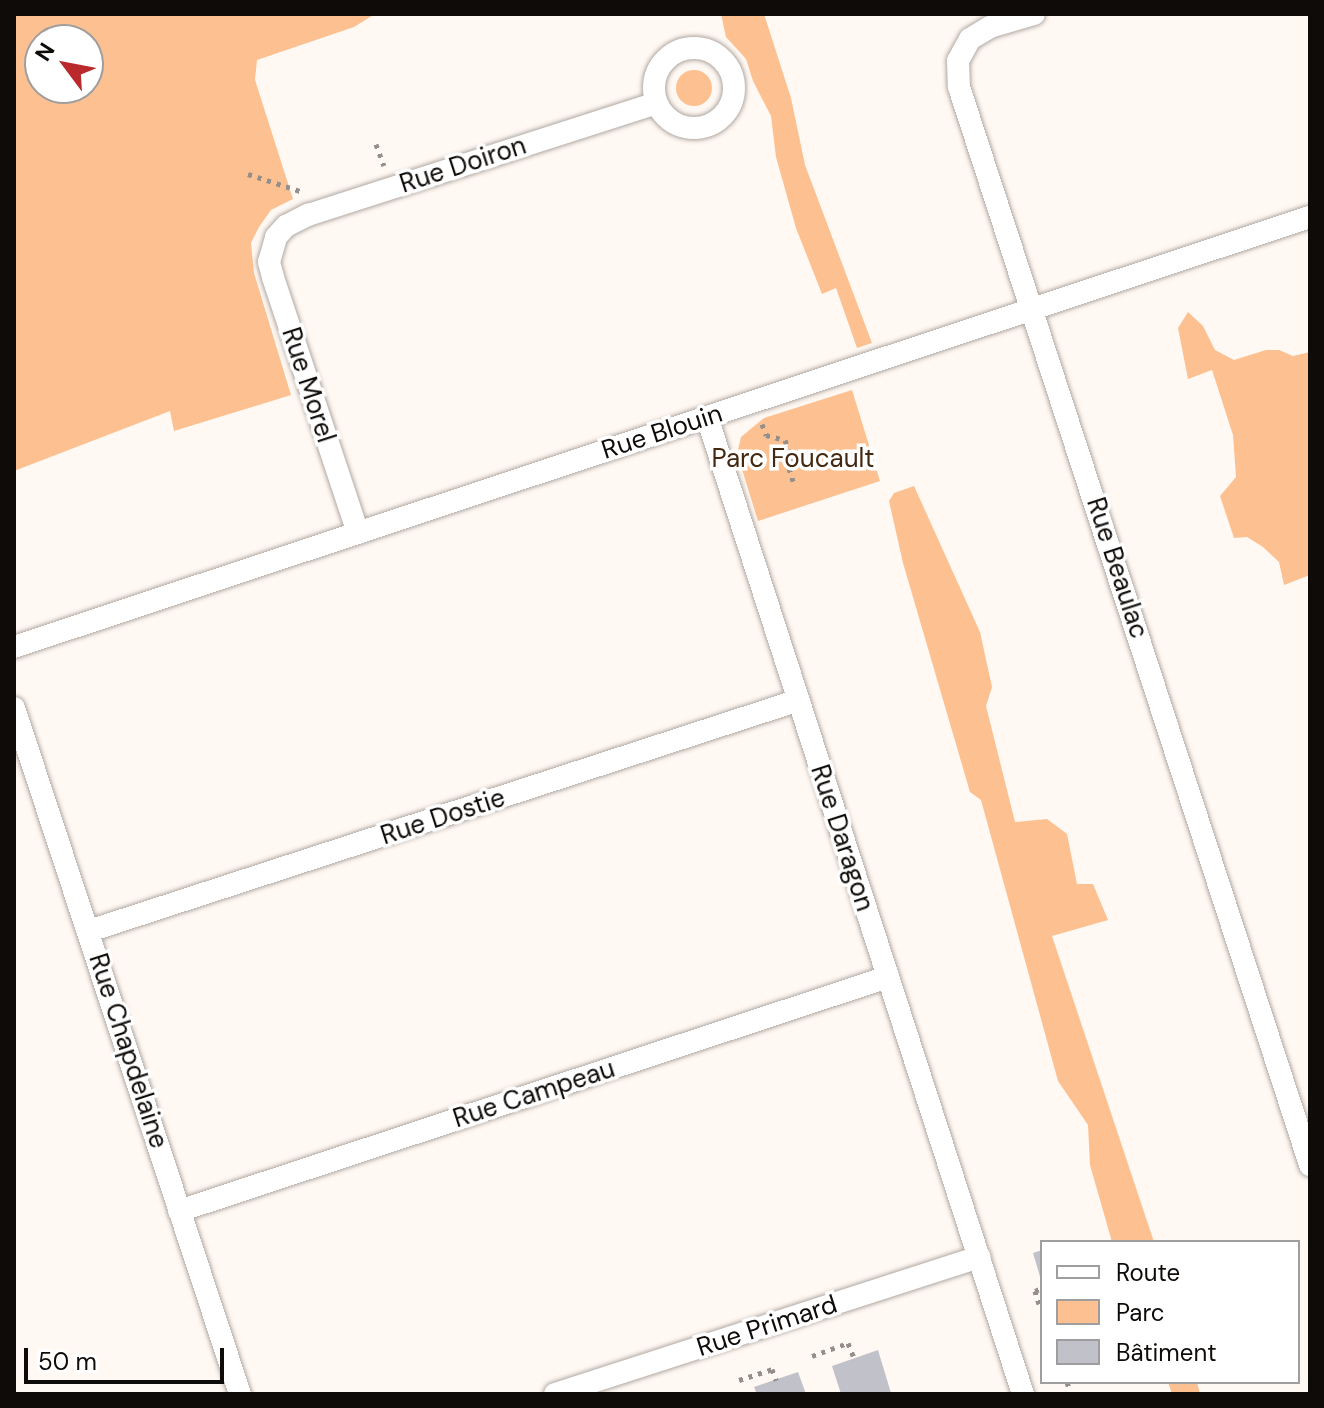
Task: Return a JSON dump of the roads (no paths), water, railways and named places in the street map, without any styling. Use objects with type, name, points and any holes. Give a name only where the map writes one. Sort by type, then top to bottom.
[{"type":"street","name":"Rue Beaulac","points":[[1034,14],[980,32],[963,49],[957,72],[1310,1165]]},
{"type":"street","name":"Rue Doiron","points":[[276,237],[286,226],[308,215],[656,103]]},
{"type":"street","name":"Rue Blouin","points":[[14,647],[1310,217]]},
{"type":"street","name":"Rue Morel","points":[[276,237],[269,262],[273,277],[358,533]]},
{"type":"street","name":"Rue Daragon","points":[[707,417],[796,701],[1023,1394]]},
{"type":"street","name":"Rue Dostie","points":[[89,931],[796,701]]},
{"type":"street","name":"Rue Chapdelaine","points":[[14,708],[240,1394]]},
{"type":"street","name":"Rue Campeau","points":[[179,1211],[888,977]]},
{"type":"street","name":"Rue Primard","points":[[555,1394],[979,1257]]},
{"type":"park label","name":"Parc Foucault","points":[[793,459]]}]
